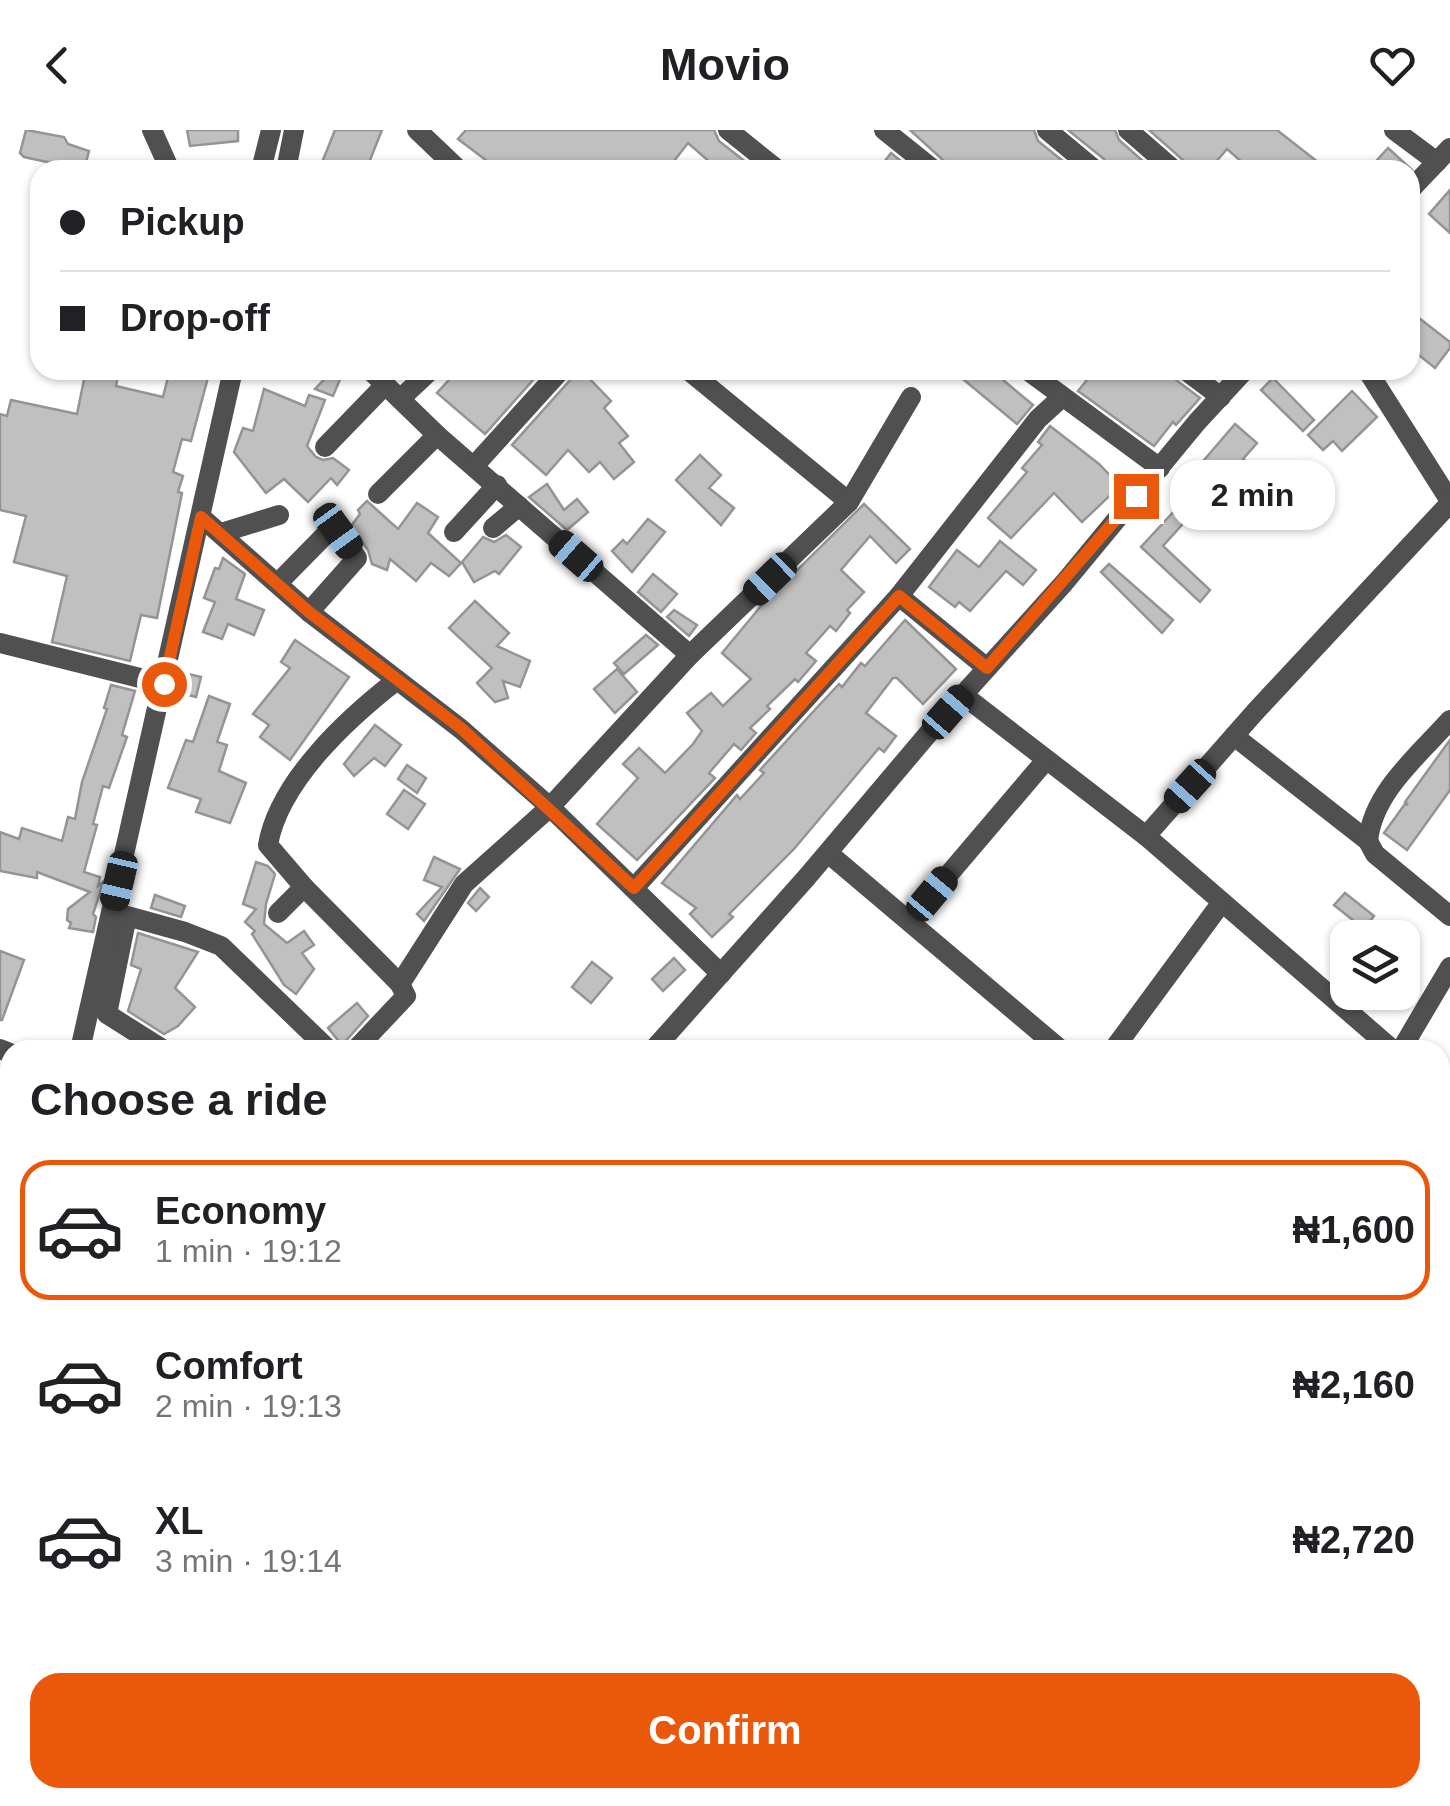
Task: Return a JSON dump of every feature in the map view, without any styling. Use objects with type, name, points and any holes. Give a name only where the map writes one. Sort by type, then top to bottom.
[{"type":"street","points":[[152,130],[166,160]]},
{"type":"street","points":[[264,160],[271,130]]},
{"type":"street","points":[[288,160],[294,130]]},
{"type":"street","points":[[416,130],[448,160]]},
{"type":"street","points":[[728,130],[766,160]]},
{"type":"street","points":[[884,130],[922,160]]},
{"type":"street","points":[[1047,130],[1083,160]]},
{"type":"street","points":[[1128,130],[1162,160]]},
{"type":"street","points":[[1394,130],[1444,155],[1420,180]]},
{"type":"street","points":[[82,1040],[232,380]]},
{"type":"street","points":[[474,466],[552,380]]},
{"type":"street","points":[[700,380],[849,502]]},
{"type":"street","points":[[1038,380],[1160,468]]},
{"type":"street","points":[[1198,380],[1220,397]]},
{"type":"street","points":[[662,1040],[1064,583],[1236,380]]},
{"type":"street","points":[[1146,836],[1450,502],[1372,380]]},
{"type":"street","points":[[325,447],[385,384],[437,435],[690,655]]},
{"type":"street","points":[[400,984],[464,884],[550,808],[690,655],[849,502],[911,397]]},
{"type":"street","points":[[634,888],[899,596],[1038,419],[1061,398]]},
{"type":"street","points":[[378,494],[437,435]]},
{"type":"street","points":[[454,532],[496,485]]},
{"type":"street","points":[[493,528],[519,506]]},
{"type":"street","points":[[222,532],[279,514]]},
{"type":"street","points":[[201,517],[309,612],[462,729],[550,808],[721,974]]},
{"type":"street","points":[[278,582],[328,532],[338,531],[357,558],[309,612]]},
{"type":"street","points":[[899,596],[987,668]]},
{"type":"street","points":[[0,643],[164,684]]},
{"type":"street","points":[[364,1040],[406,996],[400,984],[304,888],[268,845],[278,813],[326,744],[360,709],[397,680]]},
{"type":"street","points":[[963,694],[1146,836],[1385,1040]]},
{"type":"street","points":[[1368,841],[1378,802],[1450,720]]},
{"type":"street","points":[[1234,736],[1368,841],[1376,854],[1450,916]]},
{"type":"street","points":[[909,921],[1046,760]]},
{"type":"street","points":[[828,852],[1050,1040]]},
{"type":"street","points":[[278,913],[304,888]]},
{"type":"street","points":[[1120,1040],[1222,902]]},
{"type":"street","points":[[148,1040],[107,1014],[127,916],[221,946],[319,1040]]},
{"type":"street","points":[[1403,1040],[1450,967]]},
{"type":"building","points":[[26,130],[64,137],[68,144],[89,151],[87,160],[38,160],[20,153]]},
{"type":"building","points":[[187,130],[238,130],[238,141],[190,146]]},
{"type":"building","points":[[335,130],[382,130],[370,160],[323,160]]},
{"type":"building","points":[[466,130],[714,130],[719,141],[743,160],[708,160],[688,143],[675,160],[486,160],[458,139]]},
{"type":"building","points":[[910,130],[1034,130],[1038,141],[1062,160],[943,160]]},
{"type":"building","points":[[1068,130],[1115,130],[1119,140],[1142,160],[1104,159]]},
{"type":"building","points":[[1149,130],[1277,130],[1315,160],[1240,160],[1227,149],[1218,160],[1183,160]]},
{"type":"building","points":[[1388,148],[1401,160],[1377,160]]},
{"type":"building","points":[[1450,190],[1450,233],[1429,214]]},
{"type":"building","points":[[1420,319],[1450,342],[1435,368],[1420,356]]},
{"type":"building","points":[[84,380],[117,380],[116,386],[163,397],[167,380],[207,380],[191,441],[182,439],[173,472],[183,476],[178,492],[182,493],[157,618],[141,615],[130,661],[52,642],[67,576],[14,562],[26,516],[0,510],[0,414],[7,416],[11,400],[77,414]]},
{"type":"building","points":[[324,380],[340,380],[333,396],[315,389]]},
{"type":"building","points":[[449,380],[533,380],[485,434],[437,393]]},
{"type":"building","points":[[570,380],[591,380],[611,401],[604,408],[628,436],[619,443],[634,462],[614,479],[600,462],[589,472],[568,450],[546,475],[512,445]]},
{"type":"building","points":[[964,380],[1003,380],[1033,405],[1017,424]]},
{"type":"building","points":[[1087,380],[1176,380],[1200,398],[1154,446],[1078,391]]},
{"type":"building","points":[[1275,380],[1314,420],[1303,431],[1261,390]]},
{"type":"building","points":[[264,389],[305,406],[309,395],[325,400],[307,446],[316,457],[333,458],[349,470],[337,485],[331,478],[308,502],[284,479],[266,493],[234,452],[243,428],[253,431]]},
{"type":"building","points":[[1352,391],[1377,417],[1342,451],[1333,441],[1323,450],[1308,435]]},
{"type":"building","points":[[1235,424],[1257,443],[1243,459],[1276,483],[1258,508],[1223,482],[1208,500],[1186,481]]},
{"type":"building","points":[[1050,426],[1099,464],[1120,486],[1082,522],[1054,493],[1011,538],[988,518],[1027,472],[1022,468],[1042,445],[1038,442]]},
{"type":"building","points":[[700,455],[721,475],[709,488],[734,508],[721,525],[676,480]]},
{"type":"building","points":[[547,484],[564,510],[577,499],[588,512],[567,530],[529,497]]},
{"type":"building","points":[[1188,496],[1199,506],[1163,546],[1210,590],[1200,602],[1141,547]]},
{"type":"building","points":[[367,501],[398,529],[417,503],[438,517],[428,533],[461,563],[449,576],[431,563],[416,581],[390,559],[387,570],[372,564],[368,550],[351,526]]},
{"type":"building","points":[[864,504],[910,549],[896,563],[870,536],[841,570],[864,592],[847,610],[850,613],[836,631],[830,626],[806,653],[816,661],[798,682],[795,679],[767,706],[770,709],[750,728],[756,733],[741,750],[734,744],[709,773],[715,778],[637,860],[597,824],[638,778],[623,764],[639,748],[665,773],[693,744],[702,731],[687,713],[711,693],[723,706],[751,679],[722,653],[761,606]]},
{"type":"building","points":[[648,519],[665,532],[632,572],[612,551],[623,540],[627,544]]},
{"type":"building","points":[[506,535],[521,547],[499,574],[495,571],[474,582],[462,562],[483,537],[494,542]]},
{"type":"building","points":[[1000,541],[1036,570],[1023,585],[1006,571],[970,611],[959,602],[955,607],[929,587],[957,550],[979,567]]},
{"type":"building","points":[[223,558],[245,574],[236,599],[264,610],[254,635],[228,624],[222,639],[203,632],[215,602],[204,598]]},
{"type":"building","points":[[1109,564],[1173,620],[1162,633],[1101,572]]},
{"type":"building","points":[[653,574],[677,594],[661,612],[638,592]]},
{"type":"building","points":[[475,601],[509,633],[497,646],[530,661],[520,687],[503,681],[508,698],[495,702],[477,683],[492,668],[449,628]]},
{"type":"building","points":[[674,610],[697,625],[689,636],[667,617]]},
{"type":"building","points":[[905,620],[956,669],[923,704],[893,678],[866,713],[896,736],[884,752],[879,748],[794,849],[729,914],[733,917],[712,937],[690,914],[696,908],[662,883],[737,795],[740,799],[764,773],[760,770],[811,714],[839,684],[842,687],[861,663],[865,666]]},
{"type":"building","points":[[646,635],[658,645],[624,674],[614,663]]},
{"type":"building","points":[[295,640],[349,677],[290,760],[260,737],[269,725],[253,714],[290,668],[281,662]]},
{"type":"building","points":[[617,669],[637,692],[615,713],[594,689]]},
{"type":"building","points":[[184,673],[201,677],[196,697],[180,693]]},
{"type":"building","points":[[111,685],[135,691],[122,735],[127,737],[109,788],[103,786],[84,872],[100,877],[98,886],[104,881],[93,914],[93,932],[69,928],[71,923],[67,920],[68,909],[90,892],[37,872],[37,878],[0,871],[0,832],[19,839],[22,828],[62,841],[68,817],[75,819]]},
{"type":"building","points":[[209,696],[230,704],[217,742],[227,745],[219,771],[246,783],[230,823],[196,812],[201,799],[168,788],[186,740],[193,742]]},
{"type":"building","points":[[375,725],[401,745],[385,766],[374,758],[354,776],[344,764]]},
{"type":"building","points":[[1450,740],[1450,790],[1407,850],[1384,833],[1408,805],[1405,802]]},
{"type":"building","points":[[407,765],[426,778],[417,793],[398,779]]},
{"type":"building","points":[[404,790],[425,804],[408,829],[387,814]]},
{"type":"building","points":[[434,857],[460,869],[424,921],[417,914],[442,887],[424,880]]},
{"type":"building","points":[[256,862],[268,866],[275,874],[264,924],[287,943],[304,931],[314,945],[302,953],[314,969],[296,994],[284,985],[252,934],[255,931],[245,922],[256,909],[243,904]]},
{"type":"building","points":[[480,888],[489,897],[476,911],[468,903]]},
{"type":"building","points":[[1345,893],[1374,916],[1371,920],[1353,920],[1334,905]]},
{"type":"building","points":[[155,895],[185,906],[181,917],[151,908]]},
{"type":"building","points":[[138,933],[198,952],[175,988],[195,1007],[178,1026],[164,1034],[128,1011],[141,969],[131,965]]},
{"type":"building","points":[[0,951],[24,960],[2,1020],[0,1020]]},
{"type":"building","points":[[674,958],[685,970],[663,991],[652,979]]},
{"type":"building","points":[[592,962],[612,978],[591,1003],[572,987]]},
{"type":"building","points":[[357,1003],[368,1016],[346,1040],[338,1040],[328,1028]]},
{"type":"route","points":[[164,684],[201,517],[309,612],[462,729],[634,888],[899,596],[987,668],[1136,496]]}]
